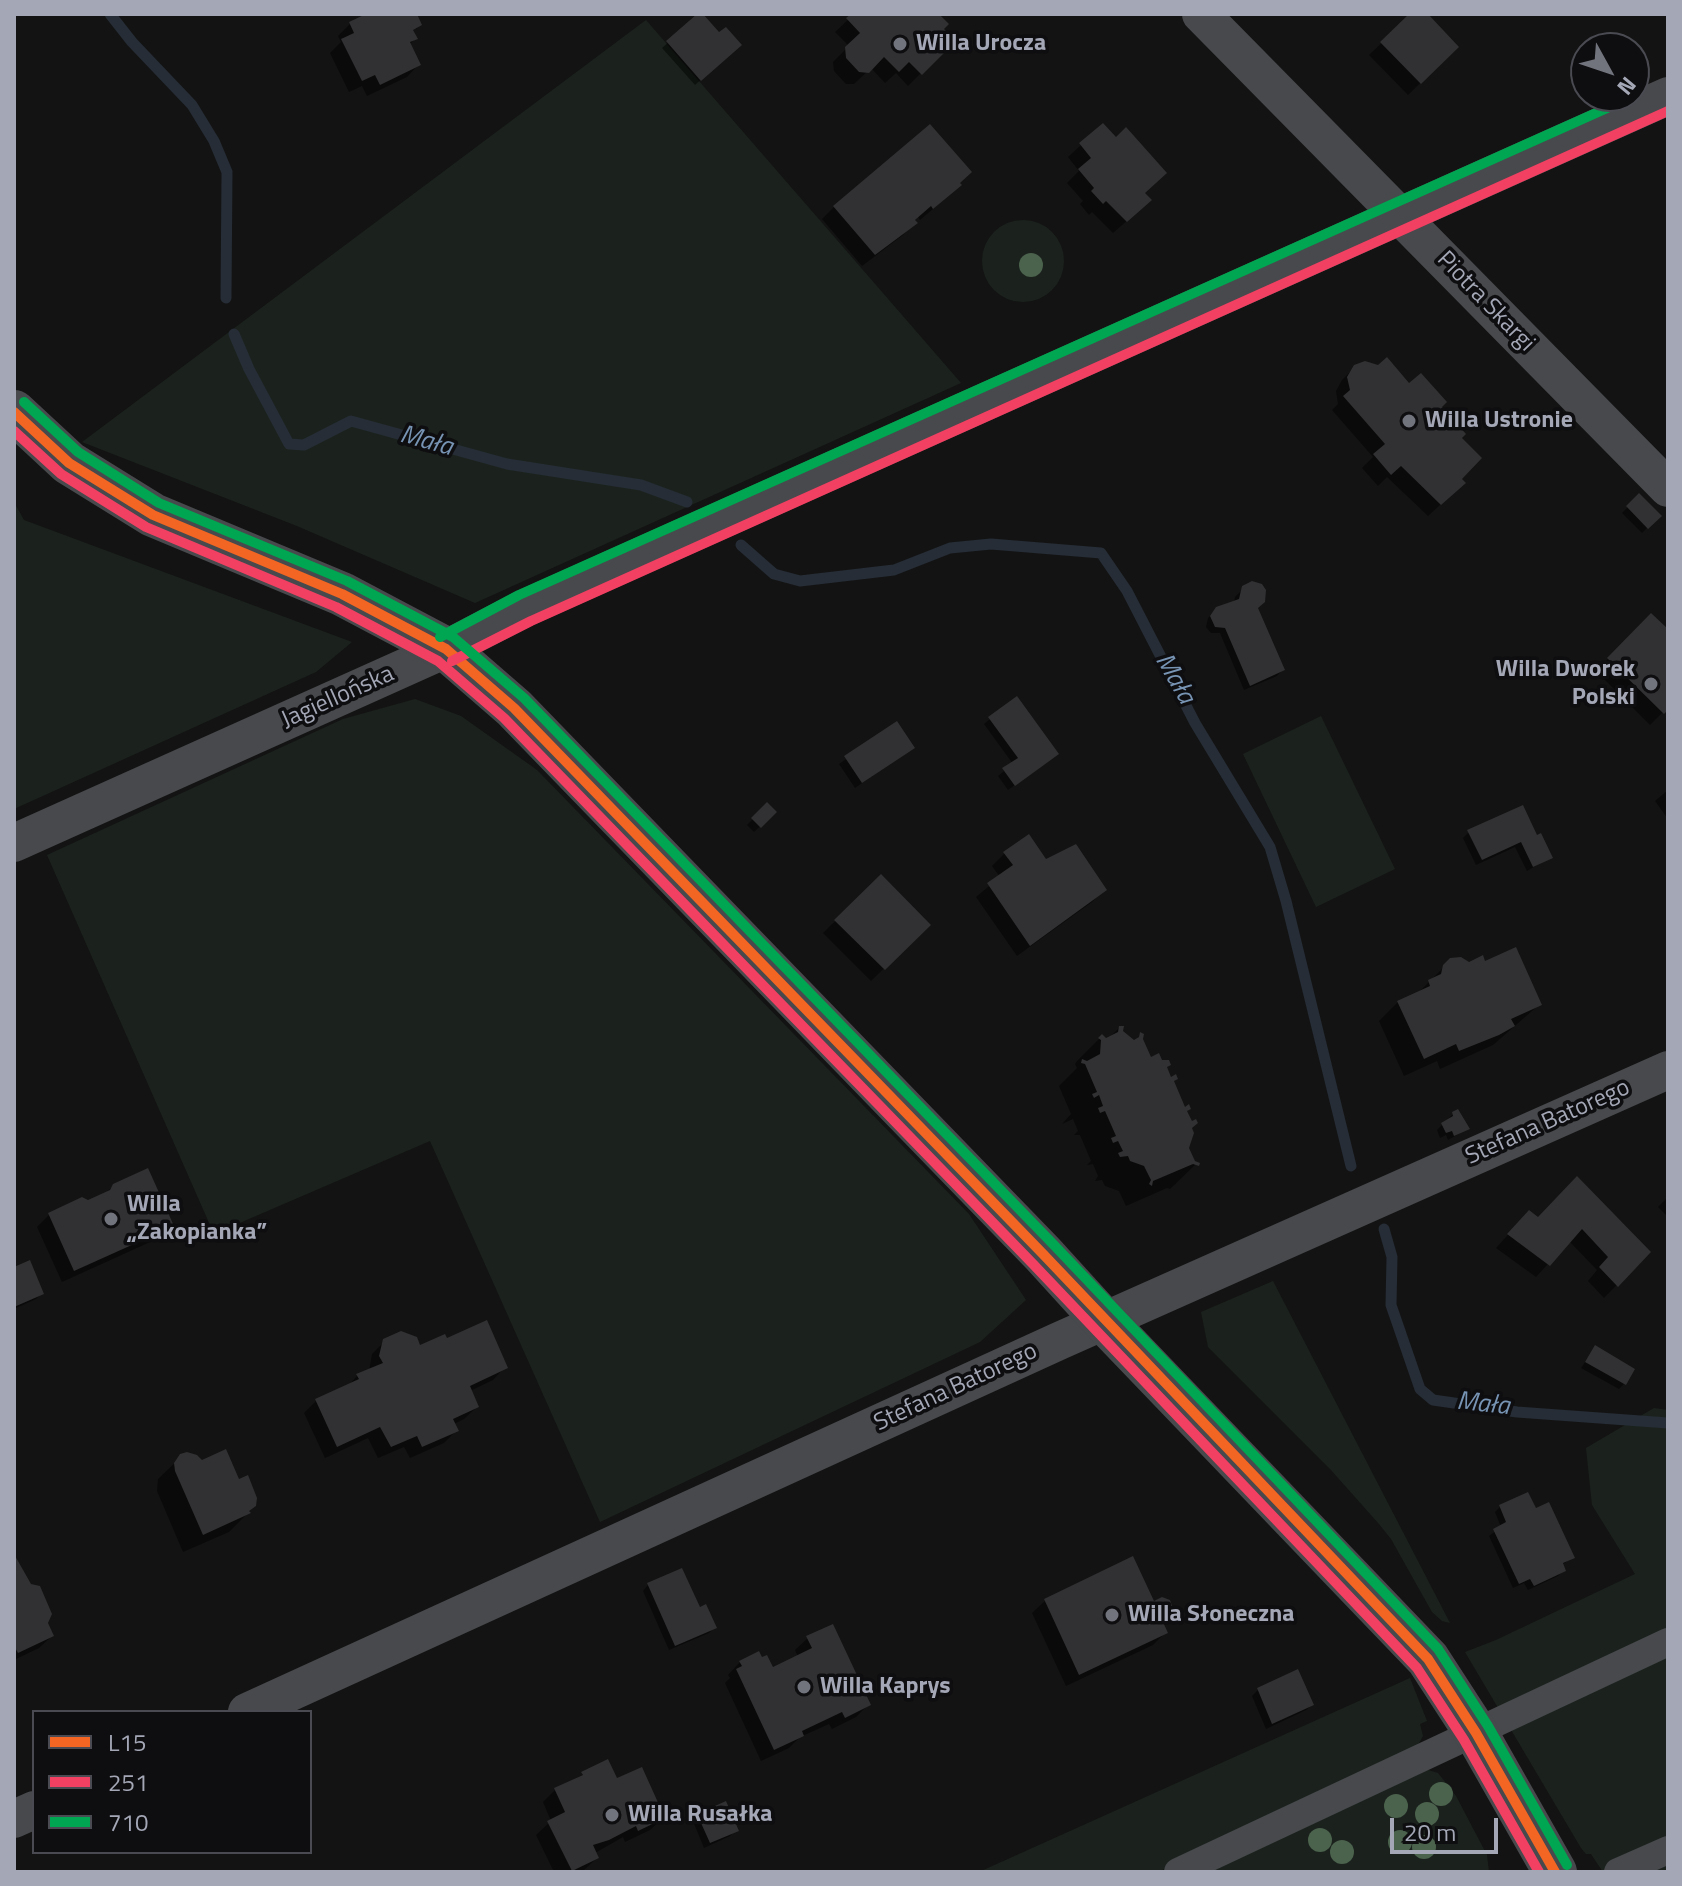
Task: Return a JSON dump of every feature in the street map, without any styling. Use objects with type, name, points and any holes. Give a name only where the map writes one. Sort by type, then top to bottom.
[{"type":"street","name":"Piotra Skargi","points":[[1201,14],[1668,488]]},
{"type":"street","name":"Jagiellońska","points":[[14,843],[446,649],[525,608],[1668,96]]},
{"type":"street","points":[[14,412],[69,463],[153,515],[342,594],[446,649],[525,719],[1043,1254],[1428,1659],[1476,1733],[1555,1872]]},
{"type":"street","name":"Stefana Batorego","points":[[251,1710],[1104,1321],[1668,1070]]},
{"type":"street","points":[[1178,1872],[1668,1642]]},
{"type":"street","points":[[1618,1872],[1668,1850]]},
{"type":"shaded area","points":[[646,20],[961,383],[475,603],[297,526],[82,442]]},
{"type":"shaded area","points":[[1023,220],[1039,223],[1052,232],[1061,245],[1064,261],[1061,277],[1052,290],[1039,299],[1023,302],[1007,299],[994,290],[985,277],[982,261],[985,245],[994,232],[1007,223]]},
{"type":"shaded area","points":[[14,502],[24,520],[352,642],[316,672],[14,809]]},
{"type":"shaded area","points":[[415,699],[461,716],[537,770],[969,1214],[1026,1300],[980,1342],[600,1522],[430,1141],[214,1234],[47,855],[343,719]]},
{"type":"shaded area","points":[[1321,716],[1395,869],[1316,907],[1243,754]]},
{"type":"shaded area","points":[[1273,1281],[1450,1623],[1442,1621],[1432,1612],[1391,1539],[1379,1524],[1331,1470],[1208,1347],[1201,1312]]},
{"type":"shaded area","points":[[1654,1408],[1668,1410],[1668,1872],[1603,1872],[1591,1854],[1586,1854],[1581,1848],[1465,1652],[1635,1574],[1592,1505],[1586,1448]]},
{"type":"shaded area","points":[[1410,1678],[1427,1721],[1420,1724],[1423,1736],[1414,1752],[1158,1872],[979,1872]]},
{"type":"shaded area","points":[[1422,1768],[1438,1773],[1456,1796],[1487,1855],[1489,1872],[1199,1872]]},
{"type":"building","points":[[366,14],[417,14],[422,25],[413,30],[418,39],[410,42],[421,65],[380,85],[375,75],[362,81],[341,39],[354,33],[349,22]]},
{"type":"building","points":[[697,14],[703,14],[719,32],[726,27],[742,45],[701,81],[666,41]]},
{"type":"building","name":"Willa Urocza","points":[[851,14],[939,14],[949,24],[944,29],[956,41],[922,75],[909,62],[899,72],[884,57],[869,73],[859,72],[846,58],[845,47],[860,33],[846,18]]},
{"type":"building","points":[[1409,14],[1428,14],[1459,47],[1421,84],[1380,42]]},
{"type":"building","points":[[1103,123],[1116,137],[1126,127],[1167,173],[1145,193],[1152,200],[1127,222],[1106,201],[1103,204],[1078,169],[1091,158],[1079,143]]},
{"type":"building","points":[[930,124],[972,172],[960,183],[962,185],[915,220],[918,223],[875,255],[833,206]]},
{"type":"building","name":"Willa Ustronie","points":[[1387,357],[1409,383],[1421,373],[1447,402],[1442,407],[1466,434],[1462,438],[1482,458],[1462,479],[1466,483],[1441,505],[1401,466],[1391,475],[1373,454],[1385,444],[1343,396],[1350,390],[1347,377],[1354,365],[1365,361],[1378,365]]},
{"type":"building","points":[[1639,493],[1662,516],[1648,529],[1626,506]]},
{"type":"building","points":[[1252,581],[1262,584],[1266,590],[1265,602],[1258,608],[1285,670],[1250,686],[1225,628],[1215,627],[1210,616],[1216,607],[1239,599],[1242,586]]},
{"type":"building","name":"Willa Dworek Polski","points":[[1651,613],[1668,629],[1668,710],[1664,714],[1607,658]]},
{"type":"building","points":[[1017,696],[1059,754],[1015,786],[1002,768],[1018,758],[988,717]]},
{"type":"building","points":[[897,721],[915,748],[862,783],[844,756]]},
{"type":"building","points":[[767,802],[777,812],[761,828],[751,818]]},
{"type":"building","points":[[1523,805],[1537,835],[1541,833],[1553,858],[1533,867],[1521,842],[1482,860],[1467,830]]},
{"type":"building","points":[[1029,834],[1046,859],[1076,844],[1107,890],[1030,946],[987,883],[1013,865],[1003,852]]},
{"type":"building","points":[[881,874],[931,925],[885,970],[834,920]]},
{"type":"building","points":[[1516,947],[1542,1005],[1511,1019],[1515,1026],[1499,1035],[1459,1051],[1456,1044],[1424,1059],[1397,1001],[1430,986],[1428,980],[1441,974],[1443,965],[1450,958],[1461,957],[1469,962],[1483,955],[1485,961]]},
{"type":"building","points":[[1119,1026],[1124,1026],[1123,1031],[1134,1040],[1140,1032],[1144,1034],[1143,1039],[1151,1057],[1159,1053],[1162,1060],[1169,1060],[1171,1065],[1167,1067],[1171,1077],[1176,1074],[1178,1079],[1174,1081],[1185,1107],[1189,1104],[1191,1109],[1187,1111],[1192,1121],[1196,1119],[1198,1123],[1192,1128],[1194,1133],[1189,1148],[1199,1166],[1193,1164],[1153,1181],[1152,1186],[1144,1166],[1130,1161],[1128,1156],[1120,1157],[1118,1153],[1123,1151],[1118,1141],[1113,1143],[1111,1138],[1116,1136],[1105,1111],[1100,1113],[1098,1108],[1103,1106],[1099,1095],[1094,1098],[1092,1094],[1097,1092],[1085,1064],[1081,1063],[1082,1059],[1087,1061],[1100,1054],[1101,1040],[1098,1038],[1102,1034],[1106,1038],[1118,1032]]},
{"type":"building","points":[[1458,1109],[1470,1129],[1454,1136],[1452,1131],[1446,1133],[1441,1123]]},
{"type":"building","name":"Willa „Zakopianka”","points":[[148,1168],[174,1226],[74,1271],[48,1213],[82,1197],[88,1200]]},
{"type":"building","points":[[1577,1176],[1651,1252],[1618,1287],[1599,1267],[1608,1257],[1582,1229],[1550,1266],[1507,1234],[1529,1210],[1538,1217]]},
{"type":"building","points":[[30,1260],[44,1294],[14,1307],[14,1267]]},
{"type":"building","points":[[487,1320],[508,1368],[470,1386],[479,1407],[453,1419],[459,1431],[422,1447],[417,1436],[391,1447],[380,1427],[337,1447],[315,1399],[359,1379],[356,1374],[383,1363],[379,1356],[383,1339],[401,1331],[417,1337],[420,1345],[445,1334],[447,1338]]},
{"type":"building","points":[[1595,1345],[1635,1369],[1626,1385],[1585,1362]]},
{"type":"building","points":[[226,1449],[239,1479],[248,1475],[257,1498],[256,1506],[249,1511],[251,1513],[203,1535],[174,1463],[180,1454],[187,1452],[202,1460]]},
{"type":"building","points":[[1528,1492],[1536,1508],[1549,1502],[1575,1558],[1563,1563],[1566,1571],[1534,1586],[1530,1579],[1519,1584],[1493,1529],[1506,1522],[1499,1505]]},
{"type":"building","points":[[14,1554],[31,1584],[40,1586],[52,1614],[48,1623],[54,1636],[18,1653],[14,1646]]},
{"type":"building","name":"Willa Słoneczna","points":[[1133,1556],[1154,1601],[1162,1597],[1170,1600],[1174,1611],[1171,1618],[1163,1622],[1168,1633],[1079,1675],[1044,1599]]},
{"type":"building","points":[[682,1568],[700,1607],[706,1604],[717,1628],[675,1646],[647,1583]]},
{"type":"building","name":"Willa Kaprys","points":[[833,1624],[871,1705],[845,1718],[842,1712],[802,1731],[804,1736],[774,1750],[736,1669],[742,1666],[739,1661],[759,1651],[762,1657],[767,1655],[773,1667],[812,1648],[806,1636]]},
{"type":"building","points":[[1298,1669],[1314,1705],[1272,1724],[1257,1688]]},
{"type":"building","name":"Willa Rusałka","points":[[608,1759],[617,1778],[642,1767],[665,1818],[638,1831],[636,1826],[593,1845],[599,1858],[572,1871],[547,1821],[565,1812],[554,1788]]},
{"type":"building","points":[[726,1801],[739,1831],[710,1843],[697,1814]]},
{"type":"waterway","name":"Mała","points":[[110,14],[132,42],[192,105],[214,141],[227,172],[226,298]]},
{"type":"waterway","name":"Mała","points":[[234,334],[289,444],[304,445],[351,421],[507,464],[641,485],[687,502]]},
{"type":"waterway","name":"Mała","points":[[741,545],[774,574],[800,581],[894,570],[950,548],[991,544],[1101,553],[1127,591],[1195,723],[1270,847],[1351,1166]]},
{"type":"waterway","name":"Mała","points":[[1384,1229],[1392,1257],[1391,1305],[1420,1389],[1433,1400],[1517,1412],[1668,1423]]},
{"type":"transit line","name":"251","points":[[452,661],[531,621],[1668,111]]},
{"type":"transit line","name":"710","points":[[440,637],[519,595],[1598,112]]},
{"type":"transit line","name":"710","points":[[24,402],[78,452],[159,503],[347,581],[453,637],[524,698],[1053,1244],[1438,1649],[1488,1726],[1567,1865]]},
{"type":"transit line","name":"L15","points":[[14,412],[69,463],[153,515],[342,594],[446,649],[514,708],[1043,1254],[1428,1659],[1476,1733],[1555,1872]]},
{"type":"transit line","name":"251","points":[[14,431],[61,474],[146,527],[336,607],[438,661],[504,718],[1033,1264],[1417,1668],[1464,1740],[1539,1872]]},
{"type":"place","name":"Willa Urocza","points":[[900,44]]},
{"type":"place","name":"Willa Ustronie","points":[[1409,421]]},
{"type":"place","name":"Willa Dworek Polski","points":[[1651,684]]},
{"type":"place","name":"Willa „Zakopianka”","points":[[111,1219]]},
{"type":"place","name":"Willa Słoneczna","points":[[1112,1615]]},
{"type":"place","name":"Willa Kaprys","points":[[804,1687]]},
{"type":"place","name":"Willa Rusałka","points":[[612,1815]]}]
